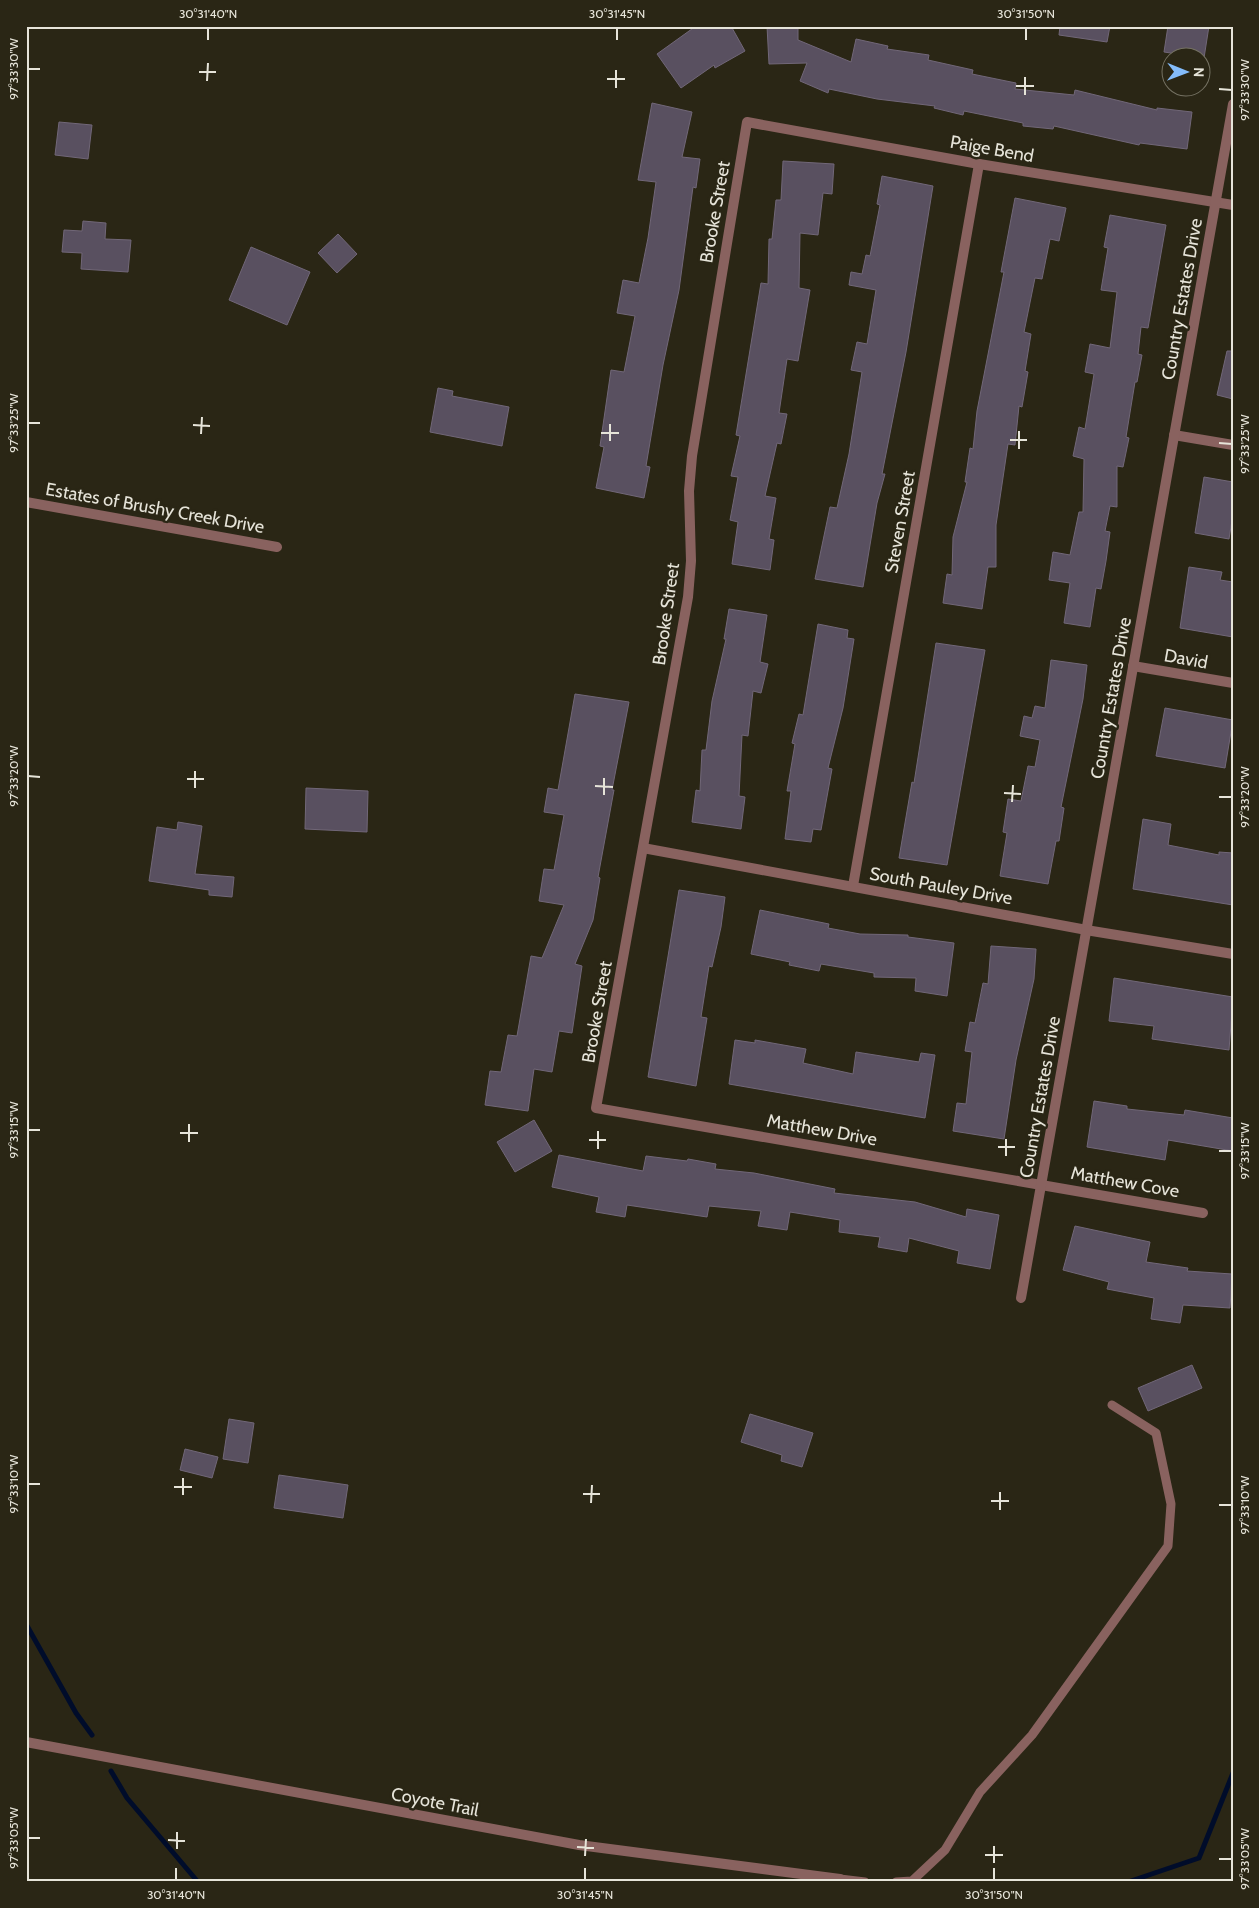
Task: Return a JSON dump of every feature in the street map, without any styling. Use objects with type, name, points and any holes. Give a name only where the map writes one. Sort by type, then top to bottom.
[{"type":"street","name":"Country Estates Drive","points":[[1021,1298],[1233,104]]},
{"type":"street","name":"Paige Bend","points":[[747,122],[979,164],[1233,205]]},
{"type":"street","name":"Brooke Street","points":[[596,1108],[688,597],[691,561],[692,456],[747,122]]},
{"type":"street","name":"Steven Street","points":[[853,886],[979,164]]},
{"type":"street","points":[[1174,435],[1233,445]]},
{"type":"street","name":"Estates of Brushy Creek Drive","points":[[26,502],[277,547]]},
{"type":"street","name":"David","points":[[1133,666],[1233,683]]},
{"type":"street","name":"South Pauley Drive","points":[[643,848],[1233,954]]},
{"type":"street","name":"Matthew Drive","points":[[596,1108],[1041,1184]]},
{"type":"street","name":"Matthew Cove","points":[[1041,1184],[1203,1212]]},
{"type":"street","name":"Coyote Trail","points":[[26,1742],[579,1845],[840,1879]]},
{"type":"lane","points":[[896,1882],[912,1881],[945,1850],[980,1792],[1032,1735],[1168,1546],[1171,1504],[1156,1433],[1112,1405]]},
{"type":"lane","points":[[840,1879],[865,1882]]},
{"type":"building","points":[[696,26],[731,26],[745,51],[715,68],[714,65],[681,88],[657,54]]},
{"type":"building","points":[[767,26],[798,26],[798,40],[851,62],[856,39],[888,46],[887,49],[929,55],[928,60],[973,70],[972,74],[1016,83],[1015,89],[1074,95],[1075,90],[1157,110],[1157,108],[1192,112],[1187,149],[1140,143],[1139,145],[1054,126],[1053,129],[1023,126],[1023,123],[964,111],[963,115],[934,108],[935,106],[877,99],[829,89],[828,93],[800,81],[807,63],[769,64]]},
{"type":"building","points":[[1060,26],[1110,26],[1107,42],[1059,35]]},
{"type":"building","points":[[1168,26],[1209,26],[1206,48],[1165,48]]},
{"type":"building","points":[[652,103],[692,112],[682,157],[700,159],[696,188],[693,187],[679,290],[663,365],[646,466],[650,467],[644,498],[596,488],[604,447],[600,446],[611,370],[624,372],[635,316],[617,313],[623,280],[639,283],[648,238],[656,182],[638,180]]},
{"type":"building","points":[[59,122],[92,125],[88,159],[55,155]]},
{"type":"building","points":[[783,161],[834,164],[832,194],[823,193],[818,235],[800,233],[799,288],[810,290],[798,361],[787,359],[779,413],[787,414],[781,444],[777,443],[765,496],[776,498],[769,539],[774,540],[770,570],[732,564],[738,522],[730,520],[738,477],[731,476],[740,436],[736,435],[761,283],[768,284],[769,239],[772,239],[776,200],[781,200]]},
{"type":"building","points":[[882,176],[933,186],[906,352],[882,474],[885,474],[877,503],[863,587],[815,579],[830,507],[837,508],[849,454],[862,372],[851,370],[857,342],[867,344],[876,290],[849,285],[851,272],[862,274],[866,255],[870,256],[880,205],[877,204]]},
{"type":"building","points":[[1015,198],[1066,208],[1059,241],[1050,239],[1042,279],[1035,278],[1024,332],[1031,334],[1025,371],[1028,372],[1022,407],[1019,406],[1015,445],[1008,444],[996,525],[996,567],[988,567],[982,609],[943,603],[947,574],[952,575],[953,537],[967,482],[965,482],[970,448],[973,449],[977,411],[1004,272],[1001,272]]},
{"type":"building","points":[[1110,215],[1166,225],[1148,328],[1141,327],[1138,354],[1142,355],[1137,382],[1135,382],[1126,437],[1129,438],[1123,467],[1117,466],[1117,507],[1110,506],[1105,531],[1110,532],[1106,561],[1101,589],[1096,588],[1090,627],[1064,623],[1070,583],[1049,580],[1053,552],[1070,555],[1079,512],[1083,512],[1084,459],[1073,456],[1079,427],[1085,429],[1094,374],[1085,372],[1090,344],[1110,348],[1117,292],[1101,290],[1108,248],[1104,247]]},
{"type":"building","points":[[83,221],[106,223],[105,239],[131,240],[128,272],[81,269],[82,253],[62,252],[64,230],[82,231]]},
{"type":"building","points":[[338,234],[357,254],[337,273],[318,253]]},
{"type":"building","points":[[251,247],[310,272],[287,325],[229,300]]},
{"type":"building","points":[[1227,351],[1233,351],[1233,399],[1217,395]]},
{"type":"building","points":[[438,388],[453,391],[452,396],[509,407],[502,446],[430,432]]},
{"type":"building","points":[[1204,477],[1233,482],[1233,514],[1229,539],[1195,533]]},
{"type":"building","points":[[1189,567],[1222,572],[1220,580],[1233,582],[1233,637],[1180,628]]},
{"type":"building","points":[[729,609],[767,615],[760,662],[768,664],[761,693],[753,691],[748,736],[742,735],[739,796],[745,797],[741,829],[692,822],[696,790],[700,791],[702,750],[706,750],[712,701],[726,639],[724,639]]},
{"type":"building","points":[[818,624],[848,630],[847,638],[854,639],[843,708],[828,768],[832,769],[821,830],[813,829],[811,842],[785,839],[791,791],[787,791],[795,744],[792,743],[799,714],[803,715]]},
{"type":"building","points":[[936,643],[985,650],[947,865],[899,858],[912,782],[914,783]]},
{"type":"building","points":[[1051,660],[1087,665],[1083,699],[1061,807],[1064,808],[1059,841],[1056,841],[1048,884],[1000,876],[1007,833],[1003,832],[1008,799],[1021,801],[1028,766],[1035,767],[1040,740],[1020,736],[1024,716],[1032,718],[1035,706],[1045,708]]},
{"type":"building","points":[[575,694],[629,702],[612,790],[614,790],[598,877],[600,878],[593,920],[575,964],[582,966],[572,1033],[559,1031],[552,1072],[534,1069],[528,1111],[485,1105],[490,1071],[501,1072],[508,1035],[517,1036],[531,956],[542,958],[564,905],[539,901],[544,869],[554,870],[564,815],[544,812],[548,788],[558,790]]},
{"type":"building","points":[[1165,708],[1233,720],[1225,768],[1156,756]]},
{"type":"building","points":[[306,788],[368,791],[367,832],[305,829]]},
{"type":"building","points":[[1143,819],[1171,824],[1168,845],[1219,855],[1219,852],[1233,853],[1233,905],[1133,889]]},
{"type":"building","points":[[178,822],[202,826],[195,874],[234,877],[232,897],[209,895],[209,890],[149,881],[157,827],[177,830]]},
{"type":"building","points":[[679,890],[725,897],[721,927],[712,967],[709,966],[701,1017],[707,1018],[696,1086],[648,1077]]},
{"type":"building","points":[[760,910],[829,924],[828,928],[860,934],[908,935],[908,937],[954,943],[947,996],[915,991],[916,978],[874,977],[874,973],[821,964],[819,971],[789,965],[790,962],[751,954]]},
{"type":"building","points":[[991,946],[1036,949],[1034,979],[1016,1060],[1004,1139],[953,1131],[957,1103],[966,1104],[972,1052],[965,1051],[970,1022],[975,1023],[983,983],[988,984]]},
{"type":"building","points":[[1114,978],[1233,997],[1229,1050],[1152,1039],[1154,1026],[1109,1021]]},
{"type":"building","points":[[735,1040],[755,1043],[755,1040],[806,1049],[803,1063],[853,1074],[856,1052],[919,1062],[921,1053],[935,1055],[925,1118],[729,1084]]},
{"type":"building","points":[[1094,1101],[1127,1106],[1127,1109],[1184,1115],[1185,1110],[1233,1118],[1233,1151],[1168,1140],[1165,1160],[1087,1147]]},
{"type":"building","points":[[534,1120],[552,1151],[515,1172],[497,1142]]},
{"type":"building","points":[[559,1155],[643,1171],[646,1156],[687,1161],[688,1159],[716,1164],[715,1169],[754,1173],[835,1189],[834,1193],[915,1202],[966,1217],[967,1209],[999,1215],[990,1269],[957,1263],[959,1251],[909,1238],[907,1252],[878,1247],[880,1237],[839,1232],[840,1220],[790,1212],[787,1230],[758,1226],[761,1211],[709,1206],[707,1217],[627,1205],[625,1217],[596,1212],[599,1197],[552,1187]]},
{"type":"building","points":[[1075,1226],[1150,1242],[1146,1262],[1188,1268],[1187,1271],[1232,1274],[1230,1308],[1183,1305],[1180,1323],[1151,1319],[1154,1298],[1107,1289],[1109,1282],[1063,1270]]},
{"type":"building","points":[[1192,1365],[1202,1388],[1148,1411],[1138,1388]]},
{"type":"building","points":[[750,1414],[813,1433],[802,1467],[781,1461],[782,1455],[741,1442]]},
{"type":"building","points":[[229,1419],[254,1423],[248,1463],[223,1459]]},
{"type":"building","points":[[185,1449],[218,1457],[212,1478],[180,1470]]},
{"type":"building","points":[[279,1475],[348,1485],[343,1518],[274,1508]]},
{"type":"waterway","points":[[26,1624],[76,1713],[92,1735]]},
{"type":"waterway","points":[[111,1771],[127,1798],[198,1882]]},
{"type":"waterway","points":[[1128,1882],[1199,1858],[1233,1773]]}]
